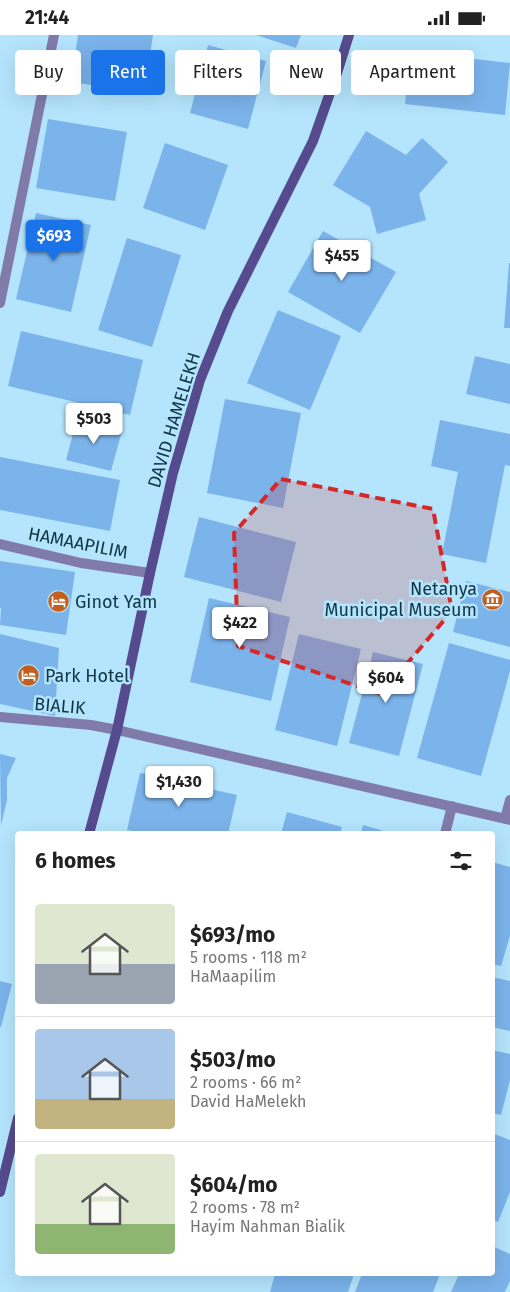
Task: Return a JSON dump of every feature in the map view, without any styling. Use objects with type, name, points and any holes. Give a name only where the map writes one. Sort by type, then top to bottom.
[{"type":"street","points":[[0,303],[54,35]]},
{"type":"street","name":"DAVID HAMELEKH","points":[[90,831],[117,730],[173,473],[200,380],[228,311],[313,141],[349,35]]},
{"type":"street","name":"HAMAAPILIM","points":[[0,544],[80,563],[150,573]]},
{"type":"street","name":"BIALIK","points":[[0,717],[90,725],[117,730],[507,819]]},
{"type":"street","points":[[507,819],[510,800]]},
{"type":"street","points":[[446,831],[452,806]]},
{"type":"street","points":[[0,1192],[15,1130]]},
{"type":"highlighted area","points":[[281,479],[433,509],[452,611],[381,694],[238,646],[234,533]]},
{"type":"building","points":[[78,35],[153,35],[151,50],[91,50],[91,85],[81,84],[81,50],[76,50]]},
{"type":"building","points":[[256,35],[301,35],[296,48]]},
{"type":"building","points":[[208,45],[226,50],[207,50]]},
{"type":"building","points":[[260,59],[266,61],[260,84]]},
{"type":"building","points":[[474,59],[510,63],[505,115],[405,104],[406,95],[474,95]]},
{"type":"building","points":[[195,95],[257,95],[248,129],[190,113]]},
{"type":"building","points":[[48,119],[127,132],[115,201],[36,188]]},
{"type":"building","points":[[366,131],[406,155],[422,138],[448,162],[419,194],[426,220],[377,234],[370,207],[333,185]]},
{"type":"building","points":[[165,143],[228,165],[205,230],[143,208]]},
{"type":"building","points":[[36,213],[91,225],[71,312],[16,299]]},
{"type":"building","points":[[323,231],[396,272],[360,333],[288,292]]},
{"type":"building","points":[[127,238],[181,255],[152,347],[98,330]]},
{"type":"building","points":[[509,263],[510,328],[504,328]]},
{"type":"building","points":[[278,310],[341,336],[310,410],[247,383]]},
{"type":"building","points":[[21,331],[143,360],[130,415],[8,386]]},
{"type":"building","points":[[475,356],[510,364],[510,404],[466,394]]},
{"type":"building","points":[[225,399],[301,413],[283,508],[207,493]]},
{"type":"building","points":[[77,419],[122,431],[111,471],[66,460]]},
{"type":"building","points":[[440,420],[510,434],[510,466],[505,465],[486,563],[442,554],[458,472],[431,466]]},
{"type":"building","points":[[0,457],[120,480],[110,531],[0,510]]},
{"type":"building","points":[[199,517],[296,542],[281,602],[184,577]]},
{"type":"building","points":[[0,561],[75,572],[66,635],[0,625]]},
{"type":"building","points":[[466,581],[510,592],[510,647],[453,632]]},
{"type":"building","points":[[209,598],[290,617],[271,701],[190,682]]},
{"type":"building","name":"Park Hotel","points":[[0,634],[59,648],[55,716],[0,704]]},
{"type":"building","points":[[299,634],[361,649],[337,746],[275,730]]},
{"type":"building","points":[[449,643],[510,660],[510,671],[481,776],[417,758]]},
{"type":"building","points":[[373,652],[423,664],[399,756],[349,743]]},
{"type":"building","points":[[0,754],[16,758],[7,778],[7,800],[1,825]]},
{"type":"building","points":[[140,773],[237,795],[229,831],[127,830]]},
{"type":"building","points":[[287,812],[342,827],[341,831],[282,831]]},
{"type":"building","points":[[363,825],[384,831],[362,831]]},
{"type":"building","points":[[495,863],[510,867],[510,936],[501,966],[495,965]]},
{"type":"building","points":[[495,978],[510,981],[510,1031],[495,1028]]},
{"type":"building","points":[[0,981],[12,984],[1,1027],[0,1027]]},
{"type":"building","points":[[495,1051],[510,1054],[510,1080],[501,1115],[495,1114]]},
{"type":"building","points":[[495,1134],[510,1140],[510,1192],[498,1222],[495,1220]]},
{"type":"building","points":[[495,1247],[510,1254],[510,1281],[505,1292],[451,1292],[458,1276],[495,1276]]},
{"type":"building","points":[[274,1276],[353,1276],[348,1292],[270,1292]]},
{"type":"building","points":[[361,1276],[439,1276],[433,1292],[355,1292]]},
{"type":"place","name":"Netanya Municipal Museum","points":[[493,599]]},
{"type":"place","name":"Ginot Yam","points":[[59,602]]},
{"type":"place","name":"Park Hotel","points":[[29,676]]}]
